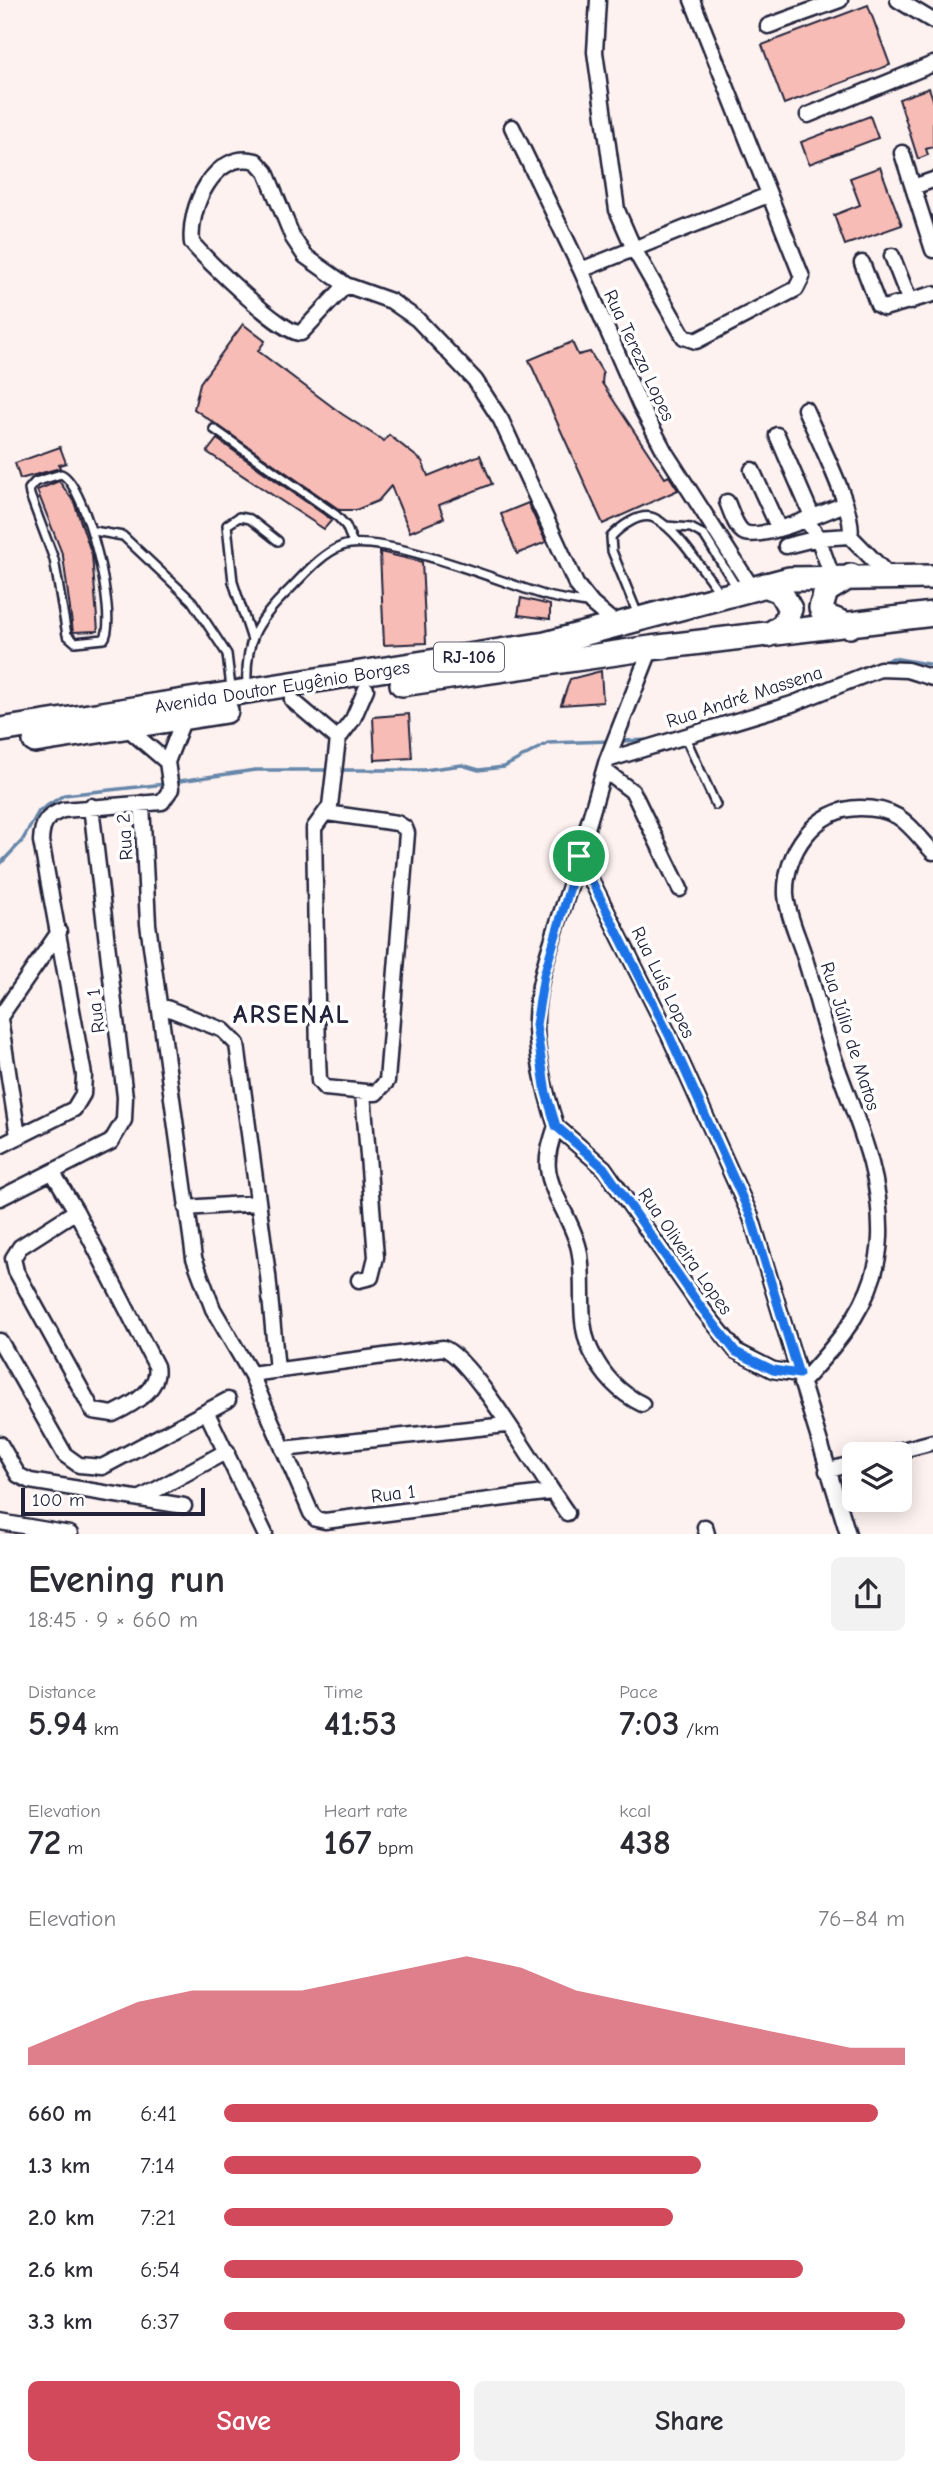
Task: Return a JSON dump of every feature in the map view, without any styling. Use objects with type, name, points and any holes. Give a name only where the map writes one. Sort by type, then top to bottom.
[{"type":"highway","name":"Avenida Doutor Eugênio Borges","points":[[0,730],[545,644],[789,579],[841,576],[933,577]]},
{"type":"highway","points":[[841,576],[826,591],[821,608],[825,616],[850,626]]},
{"type":"highway","points":[[745,590],[786,598],[790,614],[784,625],[765,636]]},
{"type":"highway","name":"Avenida Doutor Eugênio Borges","points":[[0,746],[651,648],[933,614]]},
{"type":"street","points":[[598,0],[594,51],[617,210],[634,249],[684,337],[701,340],[796,289],[800,284],[800,272],[692,0]]},
{"type":"street","points":[[768,26],[798,7],[840,0]]},
{"type":"street","points":[[898,0],[933,21]]},
{"type":"street","points":[[808,115],[933,64]]},
{"type":"street","name":"Rua Tereza Lopes","points":[[512,127],[640,405],[745,590]]},
{"type":"street","points":[[902,153],[932,241]]},
{"type":"street","points":[[346,285],[306,329],[297,335],[266,313],[192,243],[197,213],[215,173],[235,160],[256,161],[265,173],[293,238],[305,256],[318,269],[346,285],[391,301],[416,319],[475,380],[501,420],[576,584],[592,604],[617,625]]},
{"type":"street","points":[[913,187],[933,180]]},
{"type":"street","points":[[580,270],[768,195]]},
{"type":"street","points":[[892,256],[910,302]]},
{"type":"street","points":[[862,263],[878,305],[889,308],[933,294]]},
{"type":"street","points":[[805,409],[845,504],[852,524],[850,536]]},
{"type":"street","points":[[777,435],[818,538],[841,576]]},
{"type":"street","points":[[751,470],[779,529]]},
{"type":"street","points":[[727,502],[743,531],[753,534],[779,529],[845,504]]},
{"type":"street","points":[[786,546],[818,538],[850,536],[890,576]]},
{"type":"street","points":[[642,1404],[626,1396],[610,1381],[590,1349],[575,1233],[547,1166],[556,1126],[546,1093],[536,1025],[544,975],[608,759],[651,648]]},
{"type":"street","name":"Rua André Massena","points":[[608,759],[792,704],[880,669],[907,670],[933,678]]},
{"type":"street","points":[[327,813],[397,823],[405,828],[407,833],[387,1081],[380,1091],[363,1093],[325,1088],[319,1081],[314,828],[327,813],[336,768],[338,739],[353,719],[366,689]]},
{"type":"street","points":[[292,700],[338,739]]},
{"type":"street","points":[[142,803],[162,802],[184,718]]},
{"type":"street","points":[[126,727],[169,776]]},
{"type":"street","points":[[608,759],[637,798],[680,889]]},
{"type":"street","name":"Rua 2","points":[[18,1136],[81,1103],[84,1075],[41,841],[43,824],[51,814],[90,806],[142,803],[148,924],[159,1005]]},
{"type":"street","name":"Rua 1","points":[[0,1198],[111,1142],[120,1129],[125,1112],[90,806]]},
{"type":"street","name":"Rua Júlio de Matos","points":[[800,1378],[837,1345],[862,1309],[874,1274],[880,1241],[880,1215],[873,1163],[821,1018],[789,912],[788,869],[805,835],[834,813],[848,808],[879,810],[898,815],[913,827],[933,852]]},
{"type":"street","name":"Rua Luís Lopes","points":[[579,856],[669,1035],[751,1217],[848,1534]]},
{"type":"street","points":[[0,1146],[18,1136],[0,1018],[59,932]]},
{"type":"street","points":[[159,1005],[223,1030],[237,1044],[277,1370]]},
{"type":"street","name":"Rua 1","points":[[159,1005],[186,1208],[201,1284],[212,1309],[251,1374],[305,1503],[316,1519],[552,1492]]},
{"type":"street","points":[[359,1280],[371,1277],[376,1257],[363,1093]]},
{"type":"street","name":"Rua Oliveira Lopes","points":[[556,1126],[604,1168],[700,1306],[736,1352],[773,1370],[800,1378]]},
{"type":"street","points":[[52,1173],[76,1211],[153,1359],[158,1374],[154,1386],[113,1413],[93,1411],[16,1271],[13,1258],[20,1247],[76,1211]]},
{"type":"street","points":[[186,1208],[258,1203]]},
{"type":"street","points":[[0,1341],[51,1433],[73,1463],[102,1467],[228,1400]]},
{"type":"street","points":[[251,1374],[443,1348],[455,1354],[473,1375],[567,1514]]},
{"type":"street","points":[[207,1413],[228,1451],[265,1534]]},
{"type":"street","points":[[283,1449],[506,1425]]},
{"type":"street","points":[[912,1447],[933,1441]]},
{"type":"street","points":[[0,1444],[18,1475],[30,1481],[184,1506]]},
{"type":"street","points":[[141,1498],[228,1451]]},
{"type":"street","points":[[827,1471],[842,1467]]},
{"type":"street","points":[[0,1522],[70,1534]]},
{"type":"lane","points":[[214,429],[336,515],[346,526],[353,543]]},
{"type":"lane","points":[[61,474],[66,476],[72,483],[94,531],[109,629],[104,639],[75,642],[66,630],[54,559],[30,495],[31,485],[61,474]]},
{"type":"lane","points":[[252,640],[233,582],[227,525],[239,517],[250,519],[278,541]]},
{"type":"lane","points":[[640,619],[612,551],[611,537],[625,525],[645,517],[653,517],[666,526],[745,590]]},
{"type":"lane","points":[[666,526],[691,528],[704,535],[745,590]]},
{"type":"lane","points":[[94,531],[123,536],[192,601],[227,654],[239,693]]},
{"type":"lane","points":[[239,693],[252,640],[275,603],[320,559],[333,550],[353,543],[386,546],[547,596],[592,604]]},
{"type":"lane","points":[[685,737],[716,806]]},
{"type":"building","points":[[868,5],[890,65],[784,104],[762,45]]},
{"type":"building","points":[[929,88],[933,99],[933,147],[926,149],[928,155],[918,159],[899,99]]},
{"type":"building","points":[[870,116],[878,138],[809,164],[801,142]]},
{"type":"building","points":[[880,167],[902,225],[845,245],[834,215],[860,205],[850,178]]},
{"type":"building","points":[[243,324],[265,341],[258,351],[342,414],[384,441],[389,435],[422,461],[428,476],[480,455],[492,484],[439,505],[444,518],[410,532],[391,486],[378,501],[356,510],[340,510],[194,409],[200,383]]},
{"type":"building","points":[[572,342],[578,355],[590,352],[603,373],[602,383],[665,478],[669,476],[678,490],[603,524],[529,360]]},
{"type":"building","points":[[217,439],[332,520],[324,529],[207,452]]},
{"type":"building","points":[[60,447],[66,463],[59,465],[60,468],[20,479],[15,463]]},
{"type":"building","points":[[59,481],[74,502],[92,555],[98,631],[73,632],[63,556],[37,490]]},
{"type":"building","points":[[528,503],[546,542],[517,554],[501,514]]},
{"type":"building","points":[[380,552],[422,562],[426,643],[384,645]]},
{"type":"building","points":[[521,598],[550,605],[550,619],[518,615]]},
{"type":"building","points":[[601,671],[603,702],[561,705],[570,679]]},
{"type":"building","points":[[409,714],[412,758],[375,760],[373,717]]},
{"type":"waterway","points":[[879,664],[893,658],[933,665]]},
{"type":"waterway","points":[[619,741],[653,740]]},
{"type":"waterway","points":[[340,770],[424,770],[462,765],[479,770],[504,767],[548,743],[611,741]]},
{"type":"waterway","points":[[173,782],[255,770],[332,770]]},
{"type":"waterway","points":[[0,864],[22,841],[39,811],[64,795],[165,784]]},
{"type":"district","name":"ARSENAL","points":[[292,1014]]},
{"type":"route","points":[[579,856],[608,909],[669,1035],[751,1217],[799,1374],[773,1370],[736,1352],[662,1254],[604,1168],[556,1126],[546,1093],[538,1050],[538,1000],[579,856]]}]
